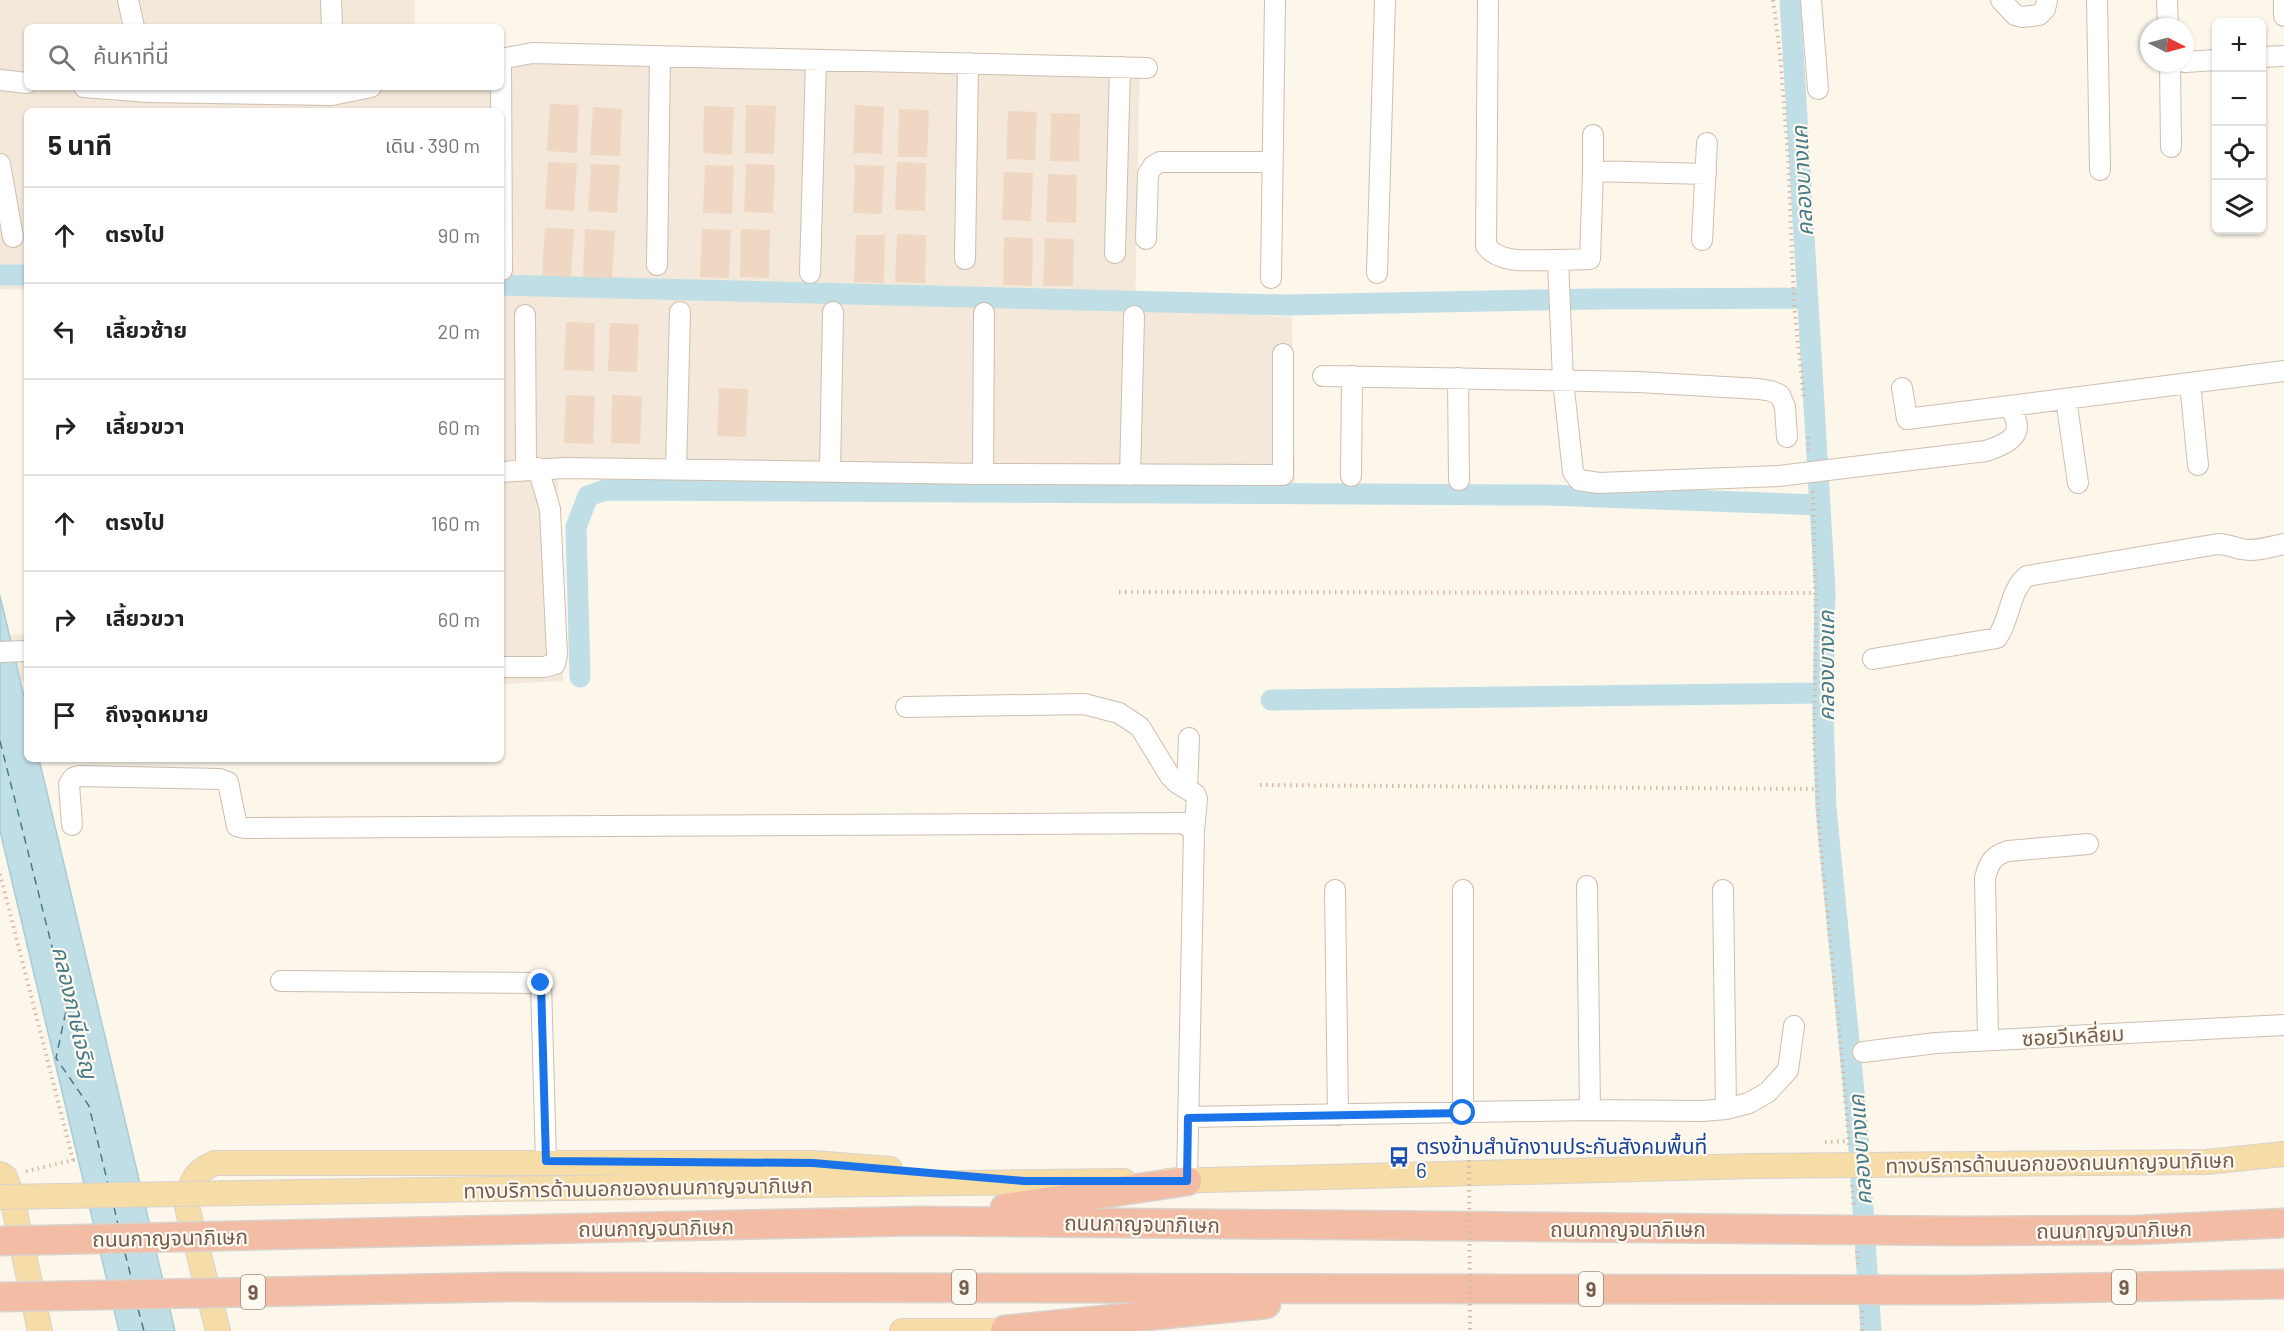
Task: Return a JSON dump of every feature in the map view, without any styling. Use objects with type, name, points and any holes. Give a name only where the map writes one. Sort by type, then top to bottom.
[{"type":"highway","points":[[917,1221],[1187,1181]]},
{"type":"highway","name":"ถนนกาญจนาภิเษก","points":[[0,1241],[917,1221],[1966,1231],[2136,1230],[2284,1223]]},
{"type":"highway","name":"9","points":[[0,1297],[506,1287],[1965,1290],[2284,1284]]},
{"type":"highway","points":[[1019,1330],[1423,1289]]},
{"type":"main road","name":"ทางบริการด้านนอกของถนนกาญจนาภิเษก","points":[[2,1183],[492,1189],[1024,1181],[1187,1181],[1754,1166],[2207,1162],[2284,1154]]},
{"type":"main road","points":[[218,1331],[187,1207],[189,1187],[201,1170],[215,1163],[546,1161],[813,1163],[1024,1181]]},
{"type":"main road","points":[[2,1183],[11,1193],[40,1331]]},
{"type":"main road","points":[[902,1331],[1019,1330]]},
{"type":"street","points":[[128,0],[133,24]]},
{"type":"street","points":[[331,0],[332,24]]},
{"type":"street","points":[[1270,278],[1275,0]]},
{"type":"street","points":[[1377,273],[1385,0]]},
{"type":"street","points":[[1488,0],[1486,246],[1493,255],[1504,259],[1558,267],[1590,259],[1593,135]]},
{"type":"street","points":[[1811,0],[1818,89]]},
{"type":"street","points":[[2001,0],[2014,15],[2022,17],[2040,15],[2045,9],[2047,0]]},
{"type":"street","points":[[2097,0],[2100,170]]},
{"type":"street","points":[[2167,0],[2168,18]]},
{"type":"street","points":[[2284,0],[2284,16]]},
{"type":"street","points":[[504,58],[532,52],[1146,68]]},
{"type":"street","points":[[657,265],[660,56]]},
{"type":"street","points":[[2266,57],[2284,56]]},
{"type":"street","points":[[810,273],[816,60]]},
{"type":"street","points":[[2194,61],[2212,60]]},
{"type":"street","points":[[965,259],[968,63]]},
{"type":"street","points":[[1115,253],[1120,67]]},
{"type":"street","points":[[2170,72],[2171,147]]},
{"type":"street","points":[[0,80],[24,82]]},
{"type":"street","points":[[103,90],[148,97],[333,98],[361,90]]},
{"type":"street","points":[[501,90],[501,108]]},
{"type":"street","points":[[1702,240],[1707,143]]},
{"type":"street","points":[[1146,239],[1148,174],[1153,166],[1160,162],[1272,162]]},
{"type":"street","points":[[0,164],[14,237]]},
{"type":"street","points":[[1593,171],[1706,174]]},
{"type":"street","points":[[1558,267],[1563,380],[1573,472],[1579,480],[1599,483],[1778,476],[1986,451],[2007,444],[2013,438],[2016,420],[2009,406]]},
{"type":"street","points":[[676,469],[680,312]]},
{"type":"street","points":[[830,472],[833,312]]},
{"type":"street","points":[[983,474],[984,313]]},
{"type":"street","points":[[504,667],[544,668],[555,664],[557,654],[550,509],[532,469],[525,315]]},
{"type":"street","points":[[1130,475],[1134,316]]},
{"type":"street","points":[[504,472],[532,469],[676,469],[983,474],[1283,475],[1283,354]]},
{"type":"street","points":[[1902,388],[1907,419],[2284,371]]},
{"type":"street","points":[[1323,376],[1638,382],[1771,391],[1780,395],[1785,407],[1786,436]]},
{"type":"street","points":[[1351,476],[1352,376]]},
{"type":"street","points":[[1458,378],[1459,480]]},
{"type":"street","points":[[2190,383],[2198,465]]},
{"type":"street","points":[[2066,399],[2078,483]]},
{"type":"street","points":[[1873,659],[1997,638],[2004,628],[2018,583],[2027,576],[2217,544],[2229,544],[2241,549],[2284,544]]},
{"type":"street","points":[[0,652],[24,651]]},
{"type":"street","points":[[906,707],[1084,704],[1119,713],[1140,728],[1170,776],[1195,794],[1197,799],[1194,831],[1187,1181]]},
{"type":"street","points":[[1187,789],[1189,738]]},
{"type":"street","points":[[72,825],[69,784],[73,778],[79,776],[220,779],[228,782],[237,826],[245,828],[1183,823],[1194,831]]},
{"type":"street","points":[[1988,1040],[1985,878],[1990,861],[1997,855],[2008,851],[2088,844]]},
{"type":"street","points":[[1587,886],[1590,1110]]},
{"type":"street","points":[[1335,890],[1338,1115]]},
{"type":"street","points":[[1463,890],[1463,1113]]},
{"type":"street","points":[[1723,890],[1726,1109]]},
{"type":"street","points":[[281,981],[541,983],[546,1161]]},
{"type":"street","name":"ซอยวีเหลี่ยม","points":[[1863,1052],[1936,1043],[2284,1025]]},
{"type":"street","points":[[1188,1118],[1726,1109],[1749,1102],[1768,1092],[1788,1070],[1794,1026]]},
{"type":"street","points":[[2207,1162],[2284,1144]]},
{"type":"path","points":[[1773,0],[1788,156],[1794,304],[1804,406]]},
{"type":"path","points":[[1807,429],[1810,463]]},
{"type":"path","points":[[1812,486],[1815,593],[1814,741],[1820,841],[1849,1152]]},
{"type":"path","points":[[1119,592],[1815,593]]},
{"type":"path","points":[[1260,785],[1817,789]]},
{"type":"path","points":[[0,874],[73,1160],[2,1183]]},
{"type":"path","points":[[1469,1154],[1470,1331]]},
{"type":"path","points":[[1851,1175],[1854,1210]]},
{"type":"path","points":[[1856,1244],[1859,1279]]},
{"type":"path","points":[[1861,1302],[1863,1331]]},
{"type":"shaded area","points":[[0,0],[415,0],[415,24],[24,24],[24,90],[504,90],[504,50],[1140,59],[1135,310],[1292,317],[1295,488],[1079,494],[558,477],[563,681],[504,684],[504,108],[24,108],[24,290],[0,289]]},
{"type":"shaded area","points":[[24,634],[24,681],[0,682],[0,635]]},
{"type":"water","name":"คลองภาษีเจริญ","points":[[0,596],[24,696],[24,762],[40,762],[175,1331],[119,1331],[0,831]]},
{"type":"building","points":[[550,104],[579,105],[577,153],[547,151]]},
{"type":"building","points":[[746,105],[776,106],[774,154],[745,153]]},
{"type":"building","points":[[855,105],[884,107],[882,154],[853,153]]},
{"type":"building","points":[[704,106],[734,107],[732,155],[703,153]]},
{"type":"building","points":[[593,107],[622,109],[620,156],[590,155]]},
{"type":"building","points":[[899,109],[929,110],[927,157],[898,157]]},
{"type":"building","points":[[1008,111],[1037,112],[1035,160],[1006,159]]},
{"type":"building","points":[[1051,113],[1080,114],[1079,162],[1050,161]]},
{"type":"building","points":[[548,162],[577,163],[574,211],[545,209]]},
{"type":"building","points":[[897,162],[926,163],[925,211],[895,210]]},
{"type":"building","points":[[591,164],[620,165],[617,213],[588,211]]},
{"type":"building","points":[[746,164],[775,165],[773,213],[744,212]]},
{"type":"building","points":[[705,165],[734,166],[732,214],[703,213]]},
{"type":"building","points":[[855,165],[884,166],[882,214],[853,213]]},
{"type":"building","points":[[1004,172],[1033,173],[1031,221],[1002,220]]},
{"type":"building","points":[[1048,174],[1077,175],[1076,223],[1046,222]]},
{"type":"building","points":[[545,228],[574,229],[571,277],[542,275]]},
{"type":"building","points":[[585,229],[615,231],[612,278],[583,277]]},
{"type":"building","points":[[702,229],[731,230],[729,278],[700,277]]},
{"type":"building","points":[[741,229],[770,230],[769,278],[740,277]]},
{"type":"building","points":[[897,234],[926,235],[925,283],[895,282]]},
{"type":"building","points":[[856,235],[885,235],[884,283],[854,282]]},
{"type":"building","points":[[1004,237],[1033,238],[1032,286],[1003,285]]},
{"type":"building","points":[[1045,238],[1074,239],[1073,286],[1043,286]]},
{"type":"building","points":[[566,322],[595,323],[594,371],[564,370]]},
{"type":"building","points":[[610,323],[639,324],[637,372],[608,371]]},
{"type":"building","points":[[719,388],[748,389],[746,437],[717,436]]},
{"type":"building","points":[[566,395],[595,396],[593,444],[564,443]]},
{"type":"building","points":[[612,395],[642,396],[640,444],[611,443]]},
{"type":"waterway","name":"คลองบางแค","points":[[1790,0],[1825,591],[1823,713],[1826,808],[1858,1133],[1871,1331]]},
{"type":"waterway","points":[[0,275],[24,275]]},
{"type":"waterway","points":[[504,285],[1285,305],[1592,299],[1807,298]]},
{"type":"waterway","points":[[580,677],[576,527],[588,496],[605,490],[1547,495],[1820,505]]},
{"type":"waterway","points":[[1271,700],[1823,693]]},
{"type":"ferry route","points":[[0,741],[67,1006],[56,1058],[89,1106],[108,1184]]},
{"type":"ferry route","points":[[114,1207],[118,1225]]},
{"type":"ferry route","points":[[125,1253],[132,1281]]},
{"type":"ferry route","points":[[138,1309],[144,1331]]},
{"type":"place","name":"ตรงข้ามสำนักงานประกันสังคมพื้นที่ 6","points":[[1399,1157]]},
{"type":"route","points":[[541,983],[546,1161],[813,1163],[1024,1181],[1187,1181],[1188,1118],[1463,1113]]}]
